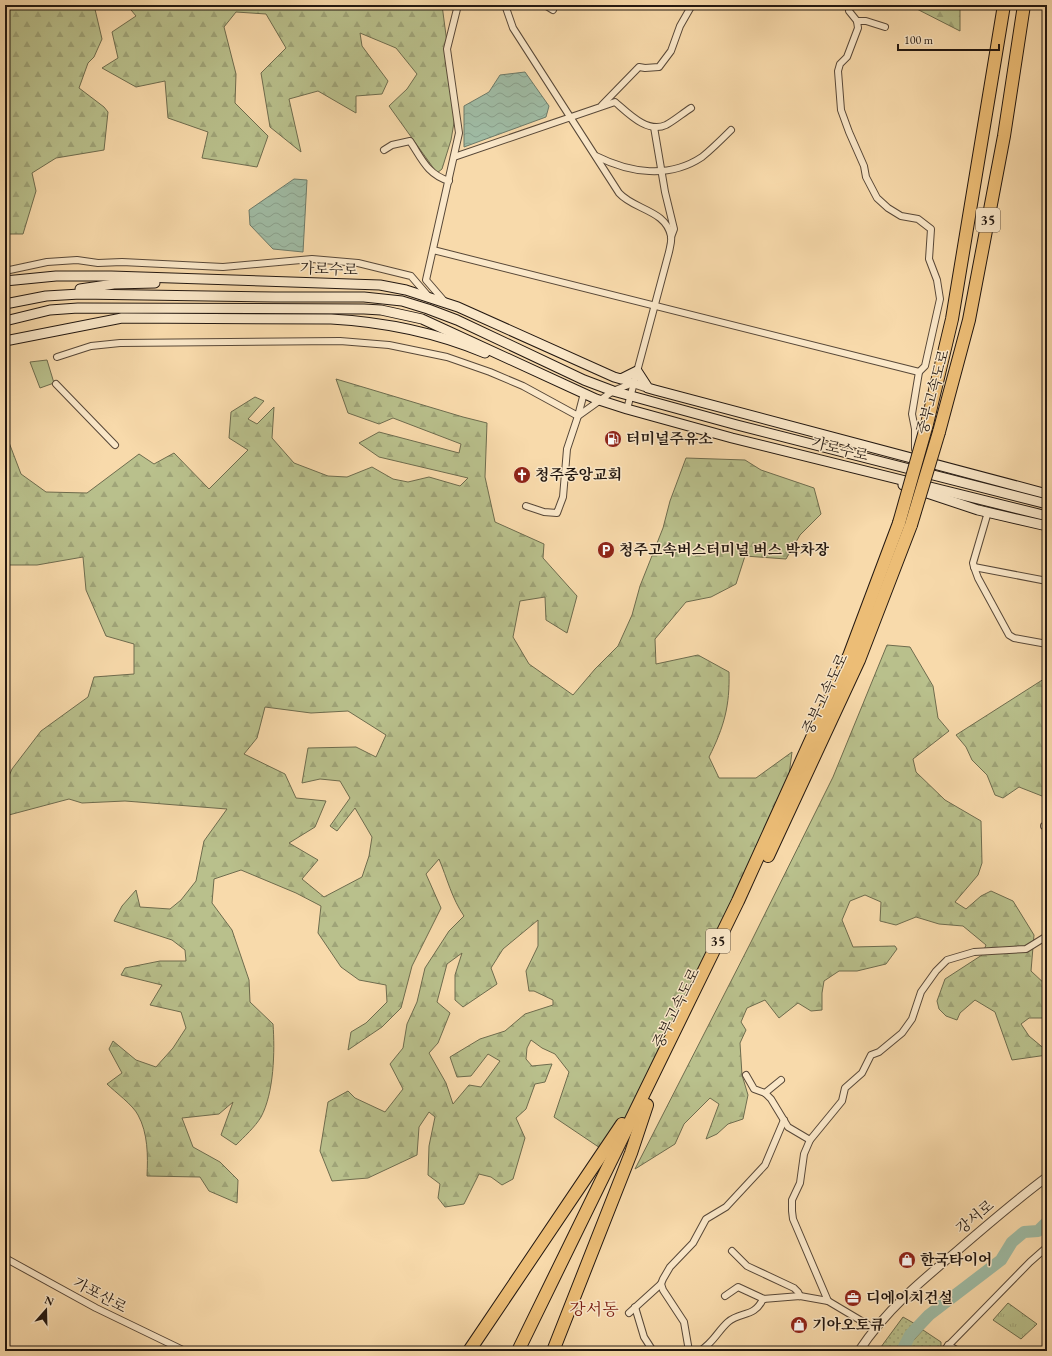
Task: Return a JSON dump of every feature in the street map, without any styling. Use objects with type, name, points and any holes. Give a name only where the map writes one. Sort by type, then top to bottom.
[{"type":"highway","name":"중부고속도로","points":[[526,1351],[738,901],[849,656],[899,523],[927,424],[953,312],[1004,5]]},
{"type":"highway","name":"중부고속도로","points":[[518,1351],[745,904],[859,660],[911,526],[939,432],[969,320],[1004,136],[1024,5]]},
{"type":"highway","points":[[469,1351],[619,1128],[644,1103]]},
{"type":"highway","points":[[553,1351],[631,1153],[644,1103]]},
{"type":"main road","name":"가로수로","points":[[5,281],[56,276],[208,279],[380,285],[429,296],[445,302],[621,379]]},
{"type":"main road","points":[[46,296],[114,284],[183,283],[208,279]]},
{"type":"main road","name":"가로수로","points":[[5,304],[46,296],[80,294],[275,298],[364,297],[402,301],[457,320],[577,377],[613,391],[745,427],[1047,504]]},
{"type":"main road","name":"가로수로","points":[[5,321],[50,310],[78,308],[381,310],[422,319],[599,400],[627,409],[732,438],[855,467],[1047,516]]},
{"type":"main road","name":"가로수로","points":[[5,341],[122,318],[364,321],[434,334],[536,371]]},
{"type":"main road","points":[[621,379],[637,371],[648,388]]},
{"type":"main road","name":"가로수로","points":[[648,388],[1047,494]]},
{"type":"main road","points":[[855,467],[892,481],[988,512],[1047,526]]},
{"type":"street","points":[[445,302],[426,280],[459,133],[447,49],[458,5]]},
{"type":"street","points":[[505,5],[513,28],[622,197],[649,211],[666,224],[671,237]]},
{"type":"street","points":[[545,5],[553,10]]},
{"type":"street","points":[[601,106],[639,66],[645,68],[659,67],[671,52],[680,26],[692,5]]},
{"type":"street","points":[[850,5],[849,11],[857,21],[858,28],[855,40],[838,71],[841,110],[864,166],[866,177],[877,198],[888,208],[901,216],[918,219],[931,229],[929,259],[937,280],[940,299],[925,366],[919,372],[912,414],[915,429],[915,460]]},
{"type":"street","points":[[857,21],[866,20],[885,27]]},
{"type":"street","points":[[454,156],[614,102],[639,122],[654,127],[664,126],[692,108]]},
{"type":"street","points":[[627,409],[674,229],[665,192],[654,127]]},
{"type":"street","points":[[595,156],[623,167],[662,172],[680,168],[702,156],[731,130]]},
{"type":"street","points":[[384,150],[392,145],[410,141],[431,172],[437,177],[448,181]]},
{"type":"street","points":[[433,250],[655,304],[919,372]]},
{"type":"street","points":[[5,271],[47,262],[77,260],[98,263],[122,262],[223,267],[312,259],[358,263],[410,276],[429,296]]},
{"type":"street","points":[[57,357],[91,346],[120,343],[340,341],[389,345],[447,357],[508,379],[578,416]]},
{"type":"street","name":"가로수로","points":[[621,379],[648,388]]},
{"type":"street","points":[[578,416],[613,391],[633,383]]},
{"type":"street","points":[[56,384],[115,445]]},
{"type":"street","points":[[526,506],[544,512],[557,513],[562,497],[567,450],[584,393]]},
{"type":"street","points":[[988,512],[973,563],[978,578],[1009,635],[1014,638],[1047,644]]},
{"type":"street","points":[[974,567],[1047,581]]},
{"type":"street","points":[[828,1301],[793,1219],[792,1211],[792,1200],[800,1183],[804,1154],[810,1140],[842,1101],[845,1088],[862,1073],[871,1055],[879,1052],[908,1026],[912,1019],[921,992],[936,971],[947,960],[974,952],[1026,949],[1047,936]]},
{"type":"street","points":[[746,1075],[754,1089],[765,1093],[771,1099],[788,1127],[794,1132],[810,1140]]},
{"type":"street","points":[[765,1093],[781,1080]]},
{"type":"street","points":[[629,1313],[661,1284],[662,1279],[670,1267],[693,1243],[706,1219],[726,1207],[765,1165],[784,1120]]},
{"type":"street","name":"강서로","points":[[859,1351],[874,1329],[909,1291],[1018,1198],[1047,1177]]},
{"type":"street","points":[[943,1351],[1024,1267],[1047,1247]]},
{"type":"street","points":[[732,1252],[747,1266],[794,1288],[800,1296]]},
{"type":"street","name":"가포산로","points":[[5,1258],[96,1308],[185,1351]]},
{"type":"street","points":[[661,1284],[684,1322],[689,1351]]},
{"type":"street","points":[[724,1296],[738,1286],[764,1299],[800,1296],[828,1301],[874,1329]]},
{"type":"street","points":[[700,1351],[714,1340],[728,1323],[755,1311],[764,1299]]},
{"type":"street","points":[[635,1307],[644,1337],[653,1351]]},
{"type":"street","points":[[948,1345],[958,1351]]},
{"type":"green space","points":[[5,5],[94,5],[102,39],[94,57],[88,63],[79,88],[104,107],[108,112],[104,150],[56,158],[32,173],[36,191],[23,234],[5,234]]},
{"type":"green space","points":[[127,5],[442,5],[456,111],[451,140],[442,169],[437,173],[389,106],[407,89],[417,74],[396,48],[360,33],[362,46],[388,81],[382,94],[356,96],[356,113],[318,91],[289,99],[301,152],[270,127],[261,73],[286,48],[266,14],[236,12],[224,27],[236,74],[235,103],[268,136],[257,167],[202,158],[208,132],[168,118],[165,81],[136,87],[102,68],[118,58],[112,32],[136,16]]},
{"type":"green space","points":[[909,5],[960,5],[960,31]]},
{"type":"green space","points":[[47,360],[54,383],[40,388],[30,362]]},
{"type":"green space","points":[[336,379],[487,423],[485,477],[495,522],[544,544],[543,558],[577,596],[567,633],[546,620],[545,597],[520,601],[513,637],[529,664],[573,695],[595,669],[618,646],[632,615],[640,586],[663,528],[670,501],[686,458],[745,460],[761,470],[814,488],[821,514],[800,535],[786,559],[745,556],[736,584],[711,597],[686,602],[655,639],[656,664],[698,655],[729,672],[725,716],[719,736],[709,757],[719,778],[756,778],[792,752],[789,775],[719,931],[609,1154],[554,1117],[569,1072],[555,1054],[542,1048],[531,1040],[527,1048],[526,1059],[532,1066],[552,1064],[545,1082],[535,1084],[526,1109],[516,1118],[525,1138],[513,1179],[502,1185],[491,1177],[479,1174],[464,1204],[445,1207],[438,1198],[440,1184],[428,1175],[429,1146],[435,1117],[429,1112],[419,1127],[417,1155],[368,1178],[332,1181],[320,1151],[328,1102],[348,1091],[355,1098],[385,1112],[403,1089],[390,1064],[403,1048],[407,1024],[417,1002],[425,968],[449,931],[464,916],[453,896],[439,859],[426,874],[441,908],[412,966],[401,1008],[382,1027],[348,1050],[351,1032],[366,1023],[387,1002],[386,985],[359,980],[341,967],[318,933],[321,906],[296,893],[241,870],[214,879],[212,903],[232,930],[249,980],[250,1002],[273,1024],[273,1072],[269,1096],[261,1117],[253,1128],[236,1145],[221,1135],[233,1102],[219,1114],[182,1118],[193,1147],[220,1162],[238,1180],[237,1203],[209,1191],[200,1177],[147,1176],[146,1137],[138,1115],[124,1099],[107,1084],[122,1073],[109,1049],[113,1041],[136,1060],[156,1067],[173,1048],[186,1028],[181,1012],[150,1005],[162,985],[121,975],[125,968],[160,961],[186,961],[185,950],[172,940],[114,921],[122,906],[136,890],[140,907],[170,909],[181,900],[196,881],[204,841],[227,809],[125,801],[82,803],[69,799],[5,816],[5,785],[12,769],[41,731],[88,697],[94,677],[134,674],[134,644],[106,636],[86,590],[83,557],[37,565],[5,565],[5,432],[21,474],[46,492],[87,493],[139,454],[154,464],[174,453],[209,489],[248,450],[229,438],[231,412],[255,397],[264,401],[248,419],[257,424],[274,407],[272,438],[294,463],[328,476],[347,477],[372,467],[393,479],[408,482],[429,477],[460,486],[468,478],[379,457],[359,443],[379,432],[459,453],[461,444],[393,418],[379,424],[348,413]],"holes":[[[265,707],[311,713],[348,711],[386,735],[376,757],[356,747],[308,748],[302,783],[320,779],[340,781],[350,798],[330,826],[337,831],[355,808],[372,837],[369,856],[362,877],[324,897],[302,879],[318,860],[289,843],[315,827],[326,801],[296,798],[285,774],[244,754],[257,738]],[[538,920],[538,946],[526,971],[529,991],[534,991],[553,1000],[553,1005],[525,1014],[505,1031],[480,1039],[450,1057],[457,1077],[471,1076],[488,1054],[500,1061],[481,1087],[469,1085],[453,1104],[446,1083],[429,1053],[438,1043],[450,1013],[437,1002],[447,964],[462,953],[455,975],[455,1000],[463,1007],[497,984],[491,968],[503,949]]]},
{"type":"green space","points":[[887,645],[910,647],[933,686],[938,718],[949,731],[913,759],[916,772],[945,800],[981,821],[982,863],[978,875],[955,902],[966,909],[981,896],[991,891],[1013,901],[1034,935],[1031,971],[1047,986],[1047,1018],[1029,1018],[1021,1024],[1029,1036],[1047,1051],[1047,1055],[1012,1060],[995,1012],[975,1000],[960,1013],[957,1020],[946,1016],[939,1009],[937,1001],[945,979],[982,955],[986,945],[963,926],[939,924],[916,917],[896,925],[880,921],[881,902],[865,895],[850,901],[842,920],[853,947],[895,946],[897,949],[886,964],[857,971],[839,971],[824,981],[822,1010],[811,1011],[798,1003],[779,1018],[765,1000],[747,1008],[741,1022],[746,1030],[740,1043],[742,1075],[748,1095],[743,1119],[728,1124],[717,1134],[706,1139],[719,1104],[710,1098],[684,1124],[675,1144],[635,1169],[750,944],[833,777]]},
{"type":"green space","points":[[1047,677],[1047,793],[1042,796],[1019,787],[1003,798],[995,795],[987,775],[972,760],[966,747],[956,735]]},
{"type":"green space","points":[[1008,1303],[1037,1324],[1021,1339],[993,1320]]},
{"type":"green space","points":[[903,1317],[917,1325],[907,1336],[899,1351],[878,1351]]},
{"type":"green space","points":[[923,1330],[941,1342],[941,1348],[938,1351],[907,1351],[910,1344]]},
{"type":"water","points":[[525,72],[549,106],[546,117],[464,147],[464,106],[489,92],[500,75]]},
{"type":"water","points":[[294,179],[307,180],[303,252],[273,249],[250,225],[249,210]]},
{"type":"waterway","points":[[902,1351],[910,1335],[929,1315],[1001,1260],[1012,1242],[1024,1232],[1038,1231],[1047,1222]]},
{"type":"place","name":"터미널주유소","points":[[613,439]]},
{"type":"place","name":"청주중앙교회","points":[[522,475]]},
{"type":"place","name":"청주고속버스터미널 버스 박차장","points":[[606,550]]},
{"type":"place","name":"한국타이어","points":[[907,1260]]},
{"type":"place","name":"디에이치건설","points":[[853,1298]]},
{"type":"place","name":"기아오토큐","points":[[799,1325]]},
{"type":"district","name":"강서동","points":[[594,1309]]}]
